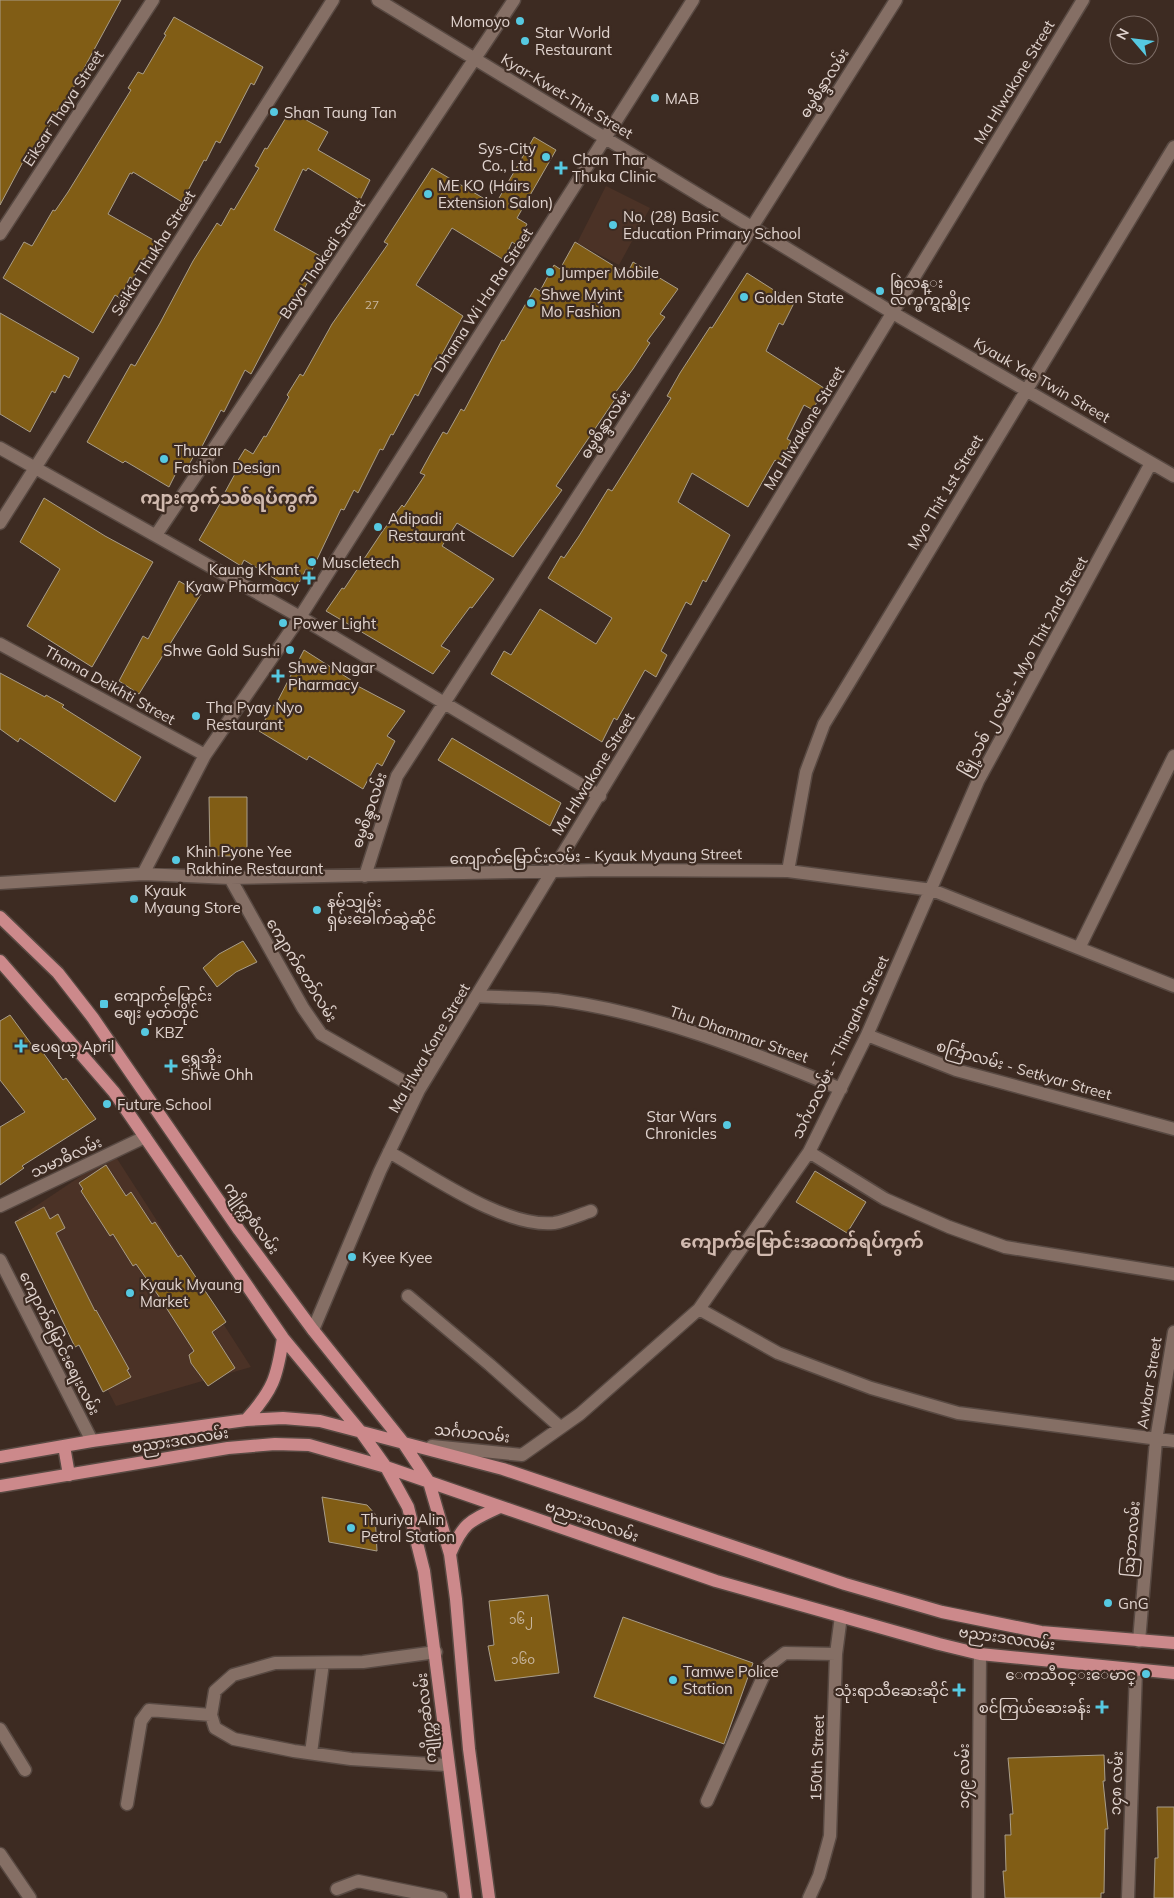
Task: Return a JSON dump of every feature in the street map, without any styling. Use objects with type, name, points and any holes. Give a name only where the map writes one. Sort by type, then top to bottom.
[{"type":"main road","name":"ကျိုက္ကစံလမ်း","points":[[0,916],[58,973],[93,1018],[239,1230],[313,1330],[402,1441],[429,1482],[450,1554]]},
{"type":"main road","points":[[0,961],[114,1092],[283,1338],[361,1432],[386,1467]]},
{"type":"main road","points":[[246,1420],[266,1398],[277,1376],[283,1338]]},
{"type":"main road","name":"ဗညားဒလလမ်း","points":[[0,1457],[92,1441],[246,1420],[283,1418],[320,1421],[503,1469],[846,1584],[942,1612],[1041,1632],[1174,1643]]},
{"type":"main road","name":"ဗညားဒလလမ်း","points":[[0,1486],[228,1448],[274,1444],[309,1445],[386,1467],[716,1581],[980,1654],[1174,1673]]},
{"type":"main road","points":[[64,1446],[69,1474]]},
{"type":"main road","name":"ကျိုက္ကဆံလမ်း","points":[[386,1467],[408,1507],[416,1535],[436,1652],[448,1764],[466,1898]]},
{"type":"main road","points":[[489,1898],[469,1749],[456,1599],[450,1554],[459,1532],[472,1519],[500,1507]]},
{"type":"street","name":"Eiksar Thaya Street","points":[[0,234],[153,0]]},
{"type":"street","name":"Seikta Thukha Street","points":[[0,522],[333,0]]},
{"type":"street","name":"Kyar-Kwet-Thit Street","points":[[378,0],[893,313]]},
{"type":"street","name":"Baya Thokedi Street","points":[[156,535],[476,60],[514,0]]},
{"type":"street","name":"Dhama Wi Ha Ra Street","points":[[143,874],[205,755],[300,617],[693,0]]},
{"type":"street","name":"ဓမ္မစိန္ဒာလမ်း","points":[[365,876],[396,776],[752,227],[896,0]]},
{"type":"street","name":"Ma Hlwakone Street","points":[[552,872],[1083,0]]},
{"type":"street","name":"Myo Thit 1st Street","points":[[788,871],[806,772],[824,724],[1174,147]]},
{"type":"street","name":"Kyauk Yae Twin Street","points":[[893,313],[1174,476]]},
{"type":"street","points":[[0,448],[300,617],[600,796]]},
{"type":"street","name":"မြို့သစ် ၂ လမ်း - Myo Thit 2nd Street","points":[[932,890],[978,781],[1151,462]]},
{"type":"street","name":"Thama Deikhti Street","points":[[0,644],[205,755]]},
{"type":"street","points":[[1079,948],[1174,756]]},
{"type":"street","name":"ကျောက်မြောင်းလမ်း - Kyauk Myaung Street","points":[[0,883],[143,874],[230,878],[602,870],[788,871],[932,890],[1174,986]]},
{"type":"street","name":"Ma Hlwa Kone Street","points":[[313,1330],[389,1152],[419,1090],[552,872]]},
{"type":"street","name":"ကျောက်တော်လမ်း","points":[[230,878],[298,1000],[321,1034],[419,1090]]},
{"type":"street","name":"သင်္ဂဟလမ်း - Thingaha Street","points":[[560,1427],[580,1414],[699,1309],[808,1152],[867,1036],[932,890]]},
{"type":"street","name":"Thu Dhammar Street","points":[[477,996],[556,1000],[620,1012],[708,1037],[841,1090]]},
{"type":"street","name":"စင်္ကြာလမ်း - Setkyar Street","points":[[867,1036],[956,1070],[1174,1129]]},
{"type":"street","name":"သမာဓိလမ်း","points":[[0,1206],[145,1137]]},
{"type":"street","points":[[389,1152],[480,1203],[522,1221],[554,1223],[591,1211]]},
{"type":"street","points":[[808,1152],[885,1199],[949,1227],[1005,1247],[1174,1274]]},
{"type":"street","name":"ကျောက်မြောင်းစျေးလမ်း","points":[[0,1260],[92,1441]]},
{"type":"street","points":[[408,1296],[560,1427]]},
{"type":"street","points":[[699,1309],[778,1353],[871,1388],[958,1413],[1174,1441]]},
{"type":"street","name":"Awbar Street","points":[[1156,1440],[1174,1332]]},
{"type":"street","name":"သင်္ဂဟလမ်း","points":[[402,1441],[457,1449],[522,1455],[560,1427]]},
{"type":"street","name":"ဩဘာလမ်း","points":[[1139,1641],[1156,1440]]},
{"type":"street","name":"150th Street","points":[[809,1898],[819,1876],[830,1836],[836,1654],[841,1616]]},
{"type":"street","points":[[436,1652],[363,1662],[275,1663],[233,1675],[215,1691],[211,1715],[215,1728],[234,1739],[311,1753],[352,1758],[448,1764]]},
{"type":"street","points":[[707,1802],[768,1666],[785,1653],[836,1654]]},
{"type":"street","name":"၁၄၉ လမ်း","points":[[978,1898],[980,1654]]},
{"type":"street","points":[[311,1753],[323,1663]]},
{"type":"street","name":"၁၄၈ လမ်း","points":[[1128,1898],[1136,1670]]},
{"type":"street","points":[[126,1804],[141,1721],[149,1710],[211,1715]]},
{"type":"street","points":[[0,1729],[25,1770]]},
{"type":"street","points":[[0,1854],[30,1898]]},
{"type":"street","points":[[337,1889],[358,1881],[441,1898]]},
{"type":"shaded area","name":"No. (28) Basic Education Primary School","points":[[606,186],[650,208],[619,265],[577,243]]},
{"type":"shaded area","name":"Kyauk Myaung Market","points":[[114,1154],[251,1367],[116,1406],[18,1218]]},
{"type":"building","points":[[0,0],[121,0],[63,107],[60,106],[31,160],[25,158],[0,205]]},
{"type":"building","points":[[174,17],[263,67],[254,85],[251,83],[220,143],[216,141],[206,161],[204,160],[182,202],[133,172],[132,174],[130,173],[108,214],[157,242],[147,260],[144,258],[133,279],[130,277],[120,298],[115,295],[93,333],[3,278],[24,242],[32,246],[53,210],[55,211],[68,192],[131,90],[128,88],[138,72],[143,74],[166,35],[164,34]]},
{"type":"building","points":[[290,111],[328,132],[318,150],[370,180],[360,200],[308,168],[306,171],[303,169],[274,230],[322,257],[299,298],[295,296],[284,317],[282,315],[251,374],[245,370],[224,412],[221,410],[198,454],[196,452],[186,470],[179,467],[169,487],[125,461],[123,463],[87,442],[131,364],[135,366],[193,261],[217,223],[221,226],[231,208],[234,210],[259,168],[255,166],[265,148],[267,149]]},
{"type":"building","points":[[534,137],[556,150],[517,218],[527,224],[517,245],[512,242],[504,260],[452,228],[416,285],[463,316],[441,356],[438,355],[418,396],[415,394],[393,435],[391,434],[383,450],[380,449],[358,493],[354,490],[344,510],[341,509],[311,572],[306,569],[295,591],[244,560],[241,566],[199,540],[225,495],[236,472],[232,470],[245,449],[253,454],[264,436],[266,437],[289,397],[287,395],[300,374],[303,376],[332,324],[388,244],[384,242],[432,168],[495,205]]},
{"type":"building","points":[[575,242],[627,274],[633,262],[678,289],[660,314],[665,317],[647,341],[650,343],[615,393],[618,395],[556,486],[562,490],[513,557],[457,523],[442,546],[494,579],[441,646],[450,651],[433,674],[326,611],[342,588],[344,589],[402,505],[404,507],[425,475],[420,473],[443,432],[447,434],[461,409],[464,411],[502,340],[504,341],[535,288],[540,291],[554,265],[560,269]]},
{"type":"building","points":[[747,273],[794,303],[783,325],[779,323],[766,351],[824,388],[813,410],[804,405],[787,439],[791,441],[780,464],[775,460],[748,507],[692,473],[678,502],[730,535],[706,582],[703,580],[691,605],[686,602],[661,651],[667,655],[656,677],[645,670],[617,720],[614,718],[602,742],[491,674],[504,651],[511,655],[540,609],[596,644],[612,618],[548,578],[561,556],[564,558],[579,536],[608,489],[612,491],[671,398],[667,396],[680,373],[710,327],[712,328]]},
{"type":"building","points":[[0,313],[79,358],[69,378],[64,375],[55,393],[52,391],[30,432],[0,414]]},
{"type":"building","points":[[44,498],[105,536],[153,562],[92,667],[27,626],[60,569],[20,542]]},
{"type":"building","points":[[179,581],[201,594],[139,694],[119,681],[143,636],[148,639]]},
{"type":"building","points":[[304,650],[351,680],[350,682],[405,711],[387,736],[395,741],[382,766],[377,763],[363,789],[309,756],[307,760],[259,731],[273,705],[275,706]]},
{"type":"building","points":[[0,673],[64,705],[62,707],[141,757],[115,802],[20,738],[18,742],[0,729]]},
{"type":"building","points":[[452,738],[561,803],[550,826],[438,760]]},
{"type":"building","points":[[209,797],[247,797],[247,856],[210,856]]},
{"type":"building","points":[[243,941],[257,962],[236,972],[217,987],[203,968],[219,954]]},
{"type":"building","points":[[10,1015],[32,1045],[36,1043],[63,1080],[66,1078],[96,1119],[22,1166],[24,1168],[0,1185],[0,1127],[25,1112],[0,1080],[0,1021]]},
{"type":"building","points":[[106,1165],[126,1196],[131,1192],[152,1224],[155,1222],[178,1257],[181,1255],[226,1322],[212,1332],[235,1368],[208,1386],[191,1363],[189,1355],[194,1351],[160,1298],[136,1264],[133,1266],[113,1234],[110,1236],[81,1191],[83,1189],[79,1183]]},
{"type":"building","points":[[815,1171],[866,1202],[847,1233],[796,1202]]},
{"type":"building","points":[[44,1207],[50,1219],[58,1214],[65,1228],[56,1233],[95,1311],[129,1369],[127,1370],[131,1377],[103,1392],[79,1345],[75,1347],[15,1222]]},
{"type":"building","name":"Thuriya Alin Petrol Station","points":[[322,1497],[367,1505],[375,1514],[377,1551],[329,1542]]},
{"type":"building","points":[[548,1595],[559,1673],[495,1681],[488,1646],[494,1645],[489,1601]]},
{"type":"building","name":"Tamwe Police Station","points":[[623,1617],[753,1663],[724,1744],[594,1697]]},
{"type":"building","points":[[1104,1755],[1105,1781],[1103,1781],[1108,1829],[1105,1829],[1104,1893],[1101,1893],[1101,1898],[1005,1898],[1003,1871],[1006,1871],[1005,1835],[1011,1835],[1010,1814],[1013,1814],[1008,1758]]},
{"type":"building","points":[[1157,1807],[1174,1807],[1174,1898],[1154,1898],[1155,1858],[1158,1858]]},
{"type":"place","name":"Momoyo","points":[[520,21]]},
{"type":"place","name":"Star World Restaurant","points":[[525,41]]},
{"type":"place","name":"MAB","points":[[655,98]]},
{"type":"place","name":"Shan Taung Tan","points":[[274,112]]},
{"type":"place","name":"Sys-City Co., Ltd.","points":[[546,157]]},
{"type":"place","name":"Chan Thar Thuka Clinic","points":[[561,168]]},
{"type":"place","name":"ME KO (Hairs Extension Salon)","points":[[428,194]]},
{"type":"place","name":"No. (28) Basic Education Primary School","points":[[613,225]]},
{"type":"place","name":"Jumper Mobile","points":[[550,272]]},
{"type":"place","name":"စြဲလန္း လက္ဖက္ရည္ဆိုင္","points":[[880,291]]},
{"type":"place","name":"Golden State","points":[[744,297]]},
{"type":"place","name":"Shwe Myint Mo Fashion","points":[[531,303]]},
{"type":"place","name":"Thuzar Fashion Design","points":[[164,459]]},
{"type":"place","name":"Adipadi Restaurant","points":[[378,527]]},
{"type":"place","name":"Muscletech","points":[[312,562]]},
{"type":"place","name":"Kaung Khant Kyaw Pharmacy","points":[[309,578]]},
{"type":"place","name":"Power Light","points":[[283,623]]},
{"type":"place","name":"Shwe Gold Sushi","points":[[290,650]]},
{"type":"place","name":"Shwe Nagar Pharmacy","points":[[278,676]]},
{"type":"place","name":"Tha Pyay Nyo Restaurant","points":[[196,716]]},
{"type":"place","name":"Khin Pyone Yee Rakhine Restaurant","points":[[176,860]]},
{"type":"place","name":"Kyauk Myaung Store","points":[[134,899]]},
{"type":"place","name":"နမ့်သျှမ်း ရှမ်းခေါက်ဆွဲဆိုင်","points":[[317,910]]},
{"type":"place","name":"ကျောက်မြောင်း ဈေး မှတ်တိုင်","points":[[104,1004]]},
{"type":"place","name":"KBZ","points":[[145,1032]]},
{"type":"place","name":"ဧပရယ္ April","points":[[21,1046]]},
{"type":"place","name":"ရွှေအိုး Shwe Ohh","points":[[171,1066]]},
{"type":"place","name":"Future School","points":[[107,1104]]},
{"type":"place","name":"Star Wars Chronicles","points":[[727,1125]]},
{"type":"place","name":"Kyee Kyee","points":[[352,1257]]},
{"type":"place","name":"Kyauk Myaung Market","points":[[130,1293]]},
{"type":"place","name":"Thuriya Alin Petrol Station","points":[[351,1528]]},
{"type":"place","name":"GnG","points":[[1108,1603]]},
{"type":"place","name":"ေကသီဝင္းေမာင္","points":[[1146,1674]]},
{"type":"place","name":"Tamwe Police Station","points":[[673,1680]]},
{"type":"place","name":"သုံးရာသီဆေးဆိုင်","points":[[959,1690]]},
{"type":"place","name":"စင်ကြယ်ဆေးခန်း","points":[[1102,1707]]},
{"type":"district","name":"ကျားကွက်သစ်ရပ်ကွက်","points":[[229,497]]},
{"type":"district","name":"ကျောက်မြောင်းအထက်ရပ်ကွက်","points":[[802,1241]]}]
